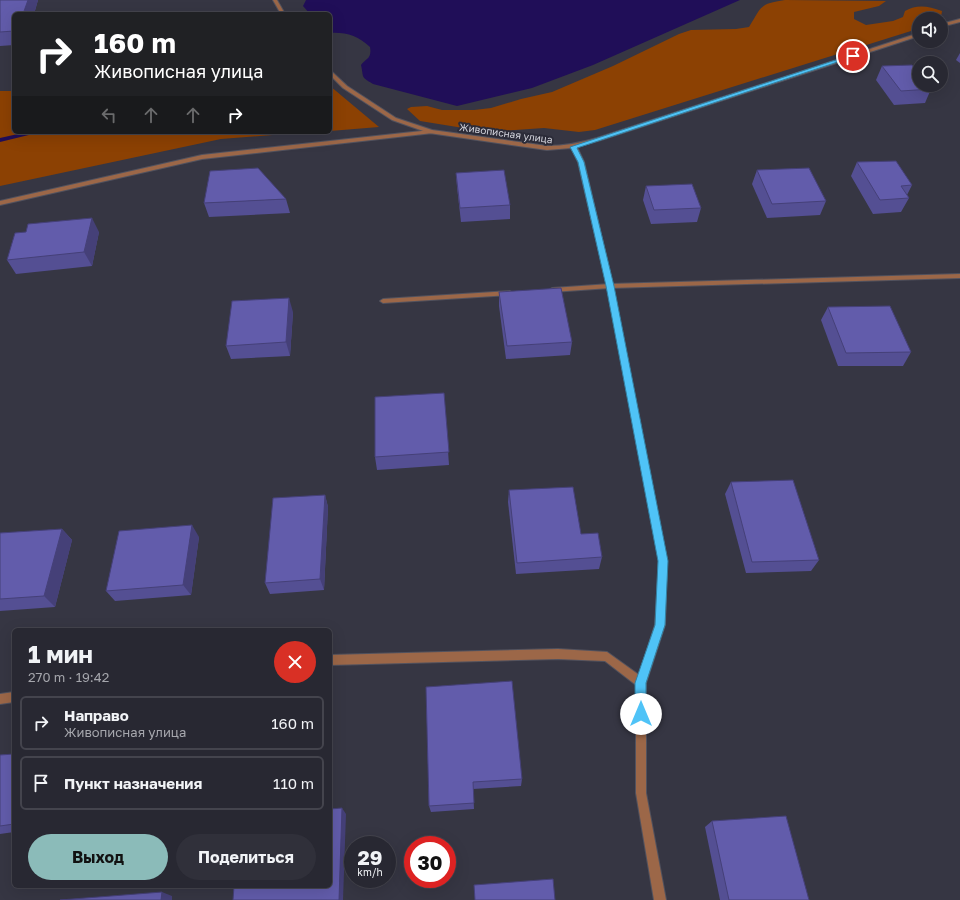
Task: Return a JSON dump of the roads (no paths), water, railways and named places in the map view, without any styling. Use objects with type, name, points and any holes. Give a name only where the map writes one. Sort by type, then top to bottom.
[{"type":"street","points":[[275,0],[281,12]]},
{"type":"street","points":[[948,24],[960,20]]},
{"type":"street","name":"Живописная улица","points":[[332,74],[345,87],[394,119],[431,132],[547,148],[574,147],[912,36]]},
{"type":"street","points":[[0,203],[202,157],[431,132]]},
{"type":"street","points":[[574,147],[581,162],[610,286],[663,561],[660,625],[641,683],[641,793],[660,900]]},
{"type":"street","points":[[547,290],[610,286],[960,276]]},
{"type":"street","points":[[383,301],[516,292]]},
{"type":"street","points":[[332,660],[558,654],[607,657],[641,683]]},
{"type":"street","points":[[0,699],[12,697]]},
{"type":"waterway","points":[[0,140],[28,134]]}]
